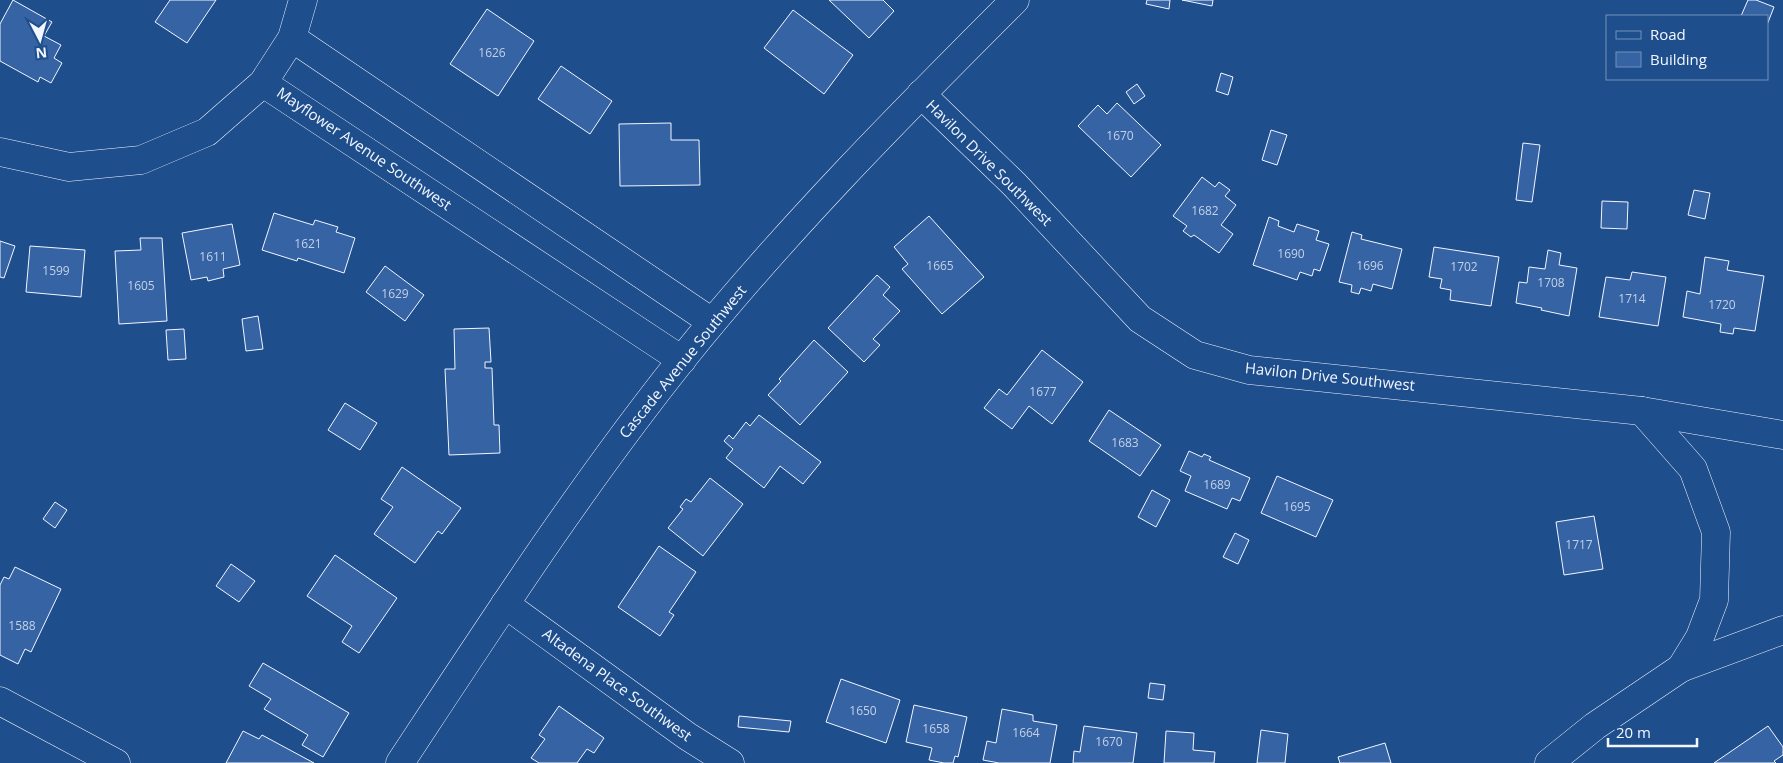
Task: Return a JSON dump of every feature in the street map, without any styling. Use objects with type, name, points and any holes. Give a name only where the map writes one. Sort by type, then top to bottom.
[{"type":"street","points":[[263,82],[292,38],[303,0]]},
{"type":"street","name":"Cascade Avenue Southwest","points":[[400,763],[590,480],[712,322],[812,207],[1015,0]]},
{"type":"street","points":[[292,38],[712,322]]},
{"type":"street","name":"Mayflower Avenue Southwest","points":[[0,152],[69,168],[141,160],[207,132],[263,82],[682,360]]},
{"type":"street","name":"Havilon Drive Southwest","points":[[921,94],[1014,184],[1140,319],[1195,356],[1249,370],[1642,411],[1783,435]]},
{"type":"street","points":[[1642,411],[1693,469],[1716,532],[1714,600],[1700,637],[1681,668]]},
{"type":"street","name":"Altadena Place Southwest","points":[[505,604],[688,736],[730,763]]},
{"type":"street","points":[[1549,763],[1595,726],[1681,668],[1783,630]]},
{"type":"street","points":[[0,701],[116,763]]},
{"type":"building","points":[[13,0],[52,22],[44,36],[61,45],[54,58],[62,63],[51,83],[40,77],[38,82],[0,61],[0,24]]},
{"type":"building","points":[[170,0],[216,0],[187,43],[155,22]]},
{"type":"building","points":[[829,0],[883,0],[894,11],[869,38]]},
{"type":"building","points":[[1147,0],[1170,0],[1169,9],[1146,4]]},
{"type":"building","points":[[1182,0],[1213,0],[1212,6]]},
{"type":"building","points":[[1748,0],[1756,0],[1774,7],[1768,22],[1768,15],[1741,15]]},
{"type":"building","points":[[487,9],[534,41],[498,96],[450,64]]},
{"type":"building","points":[[793,10],[853,55],[824,94],[764,48]]},
{"type":"building","points":[[561,66],[612,101],[590,134],[538,99]]},
{"type":"building","points":[[1221,73],[1233,77],[1228,95],[1216,91]]},
{"type":"building","points":[[1137,84],[1145,96],[1134,104],[1126,92]]},
{"type":"building","points":[[1117,103],[1161,145],[1131,177],[1078,126],[1098,105],[1107,114]]},
{"type":"building","points":[[671,123],[671,140],[699,140],[700,185],[620,186],[619,124]]},
{"type":"building","points":[[1271,130],[1287,135],[1277,165],[1262,160]]},
{"type":"building","points":[[1523,143],[1540,145],[1532,202],[1516,200]]},
{"type":"building","points":[[1202,177],[1215,187],[1219,182],[1230,190],[1225,196],[1236,205],[1221,225],[1233,234],[1219,253],[1194,235],[1191,237],[1183,231],[1187,226],[1173,216]]},
{"type":"building","points":[[1694,190],[1710,193],[1705,219],[1688,215]]},
{"type":"building","points":[[1602,201],[1628,202],[1627,229],[1601,228]]},
{"type":"building","points":[[274,213],[313,225],[315,220],[338,227],[336,232],[355,238],[344,273],[298,258],[297,261],[262,250]]},
{"type":"building","points":[[929,216],[984,277],[942,314],[902,269],[908,264],[894,247]]},
{"type":"building","points":[[1269,217],[1279,221],[1278,226],[1294,232],[1297,224],[1319,231],[1316,240],[1329,244],[1320,271],[1314,269],[1312,276],[1300,272],[1297,280],[1253,265]]},
{"type":"building","points":[[232,224],[240,265],[223,269],[224,277],[208,281],[207,277],[191,280],[182,233]]},
{"type":"building","points":[[1352,232],[1362,235],[1361,239],[1402,249],[1392,289],[1373,284],[1371,291],[1361,288],[1359,294],[1351,292],[1352,285],[1339,282]]},
{"type":"building","points":[[140,238],[162,238],[167,321],[119,324],[115,251],[141,250]]},
{"type":"building","points":[[0,241],[15,246],[4,278],[0,277]]},
{"type":"building","points":[[30,246],[85,250],[81,297],[26,292]]},
{"type":"building","points":[[1434,247],[1499,257],[1491,306],[1450,300],[1451,290],[1440,288],[1442,279],[1429,277]]},
{"type":"building","points":[[1548,250],[1561,253],[1559,265],[1577,268],[1569,316],[1516,303],[1519,282],[1527,283],[1529,267],[1545,269]]},
{"type":"building","points":[[1705,257],[1729,261],[1727,270],[1764,276],[1755,331],[1734,328],[1733,334],[1720,332],[1721,324],[1683,317],[1687,291],[1700,294]]},
{"type":"building","points":[[385,266],[424,295],[405,321],[366,292]]},
{"type":"building","points":[[1632,272],[1666,277],[1658,326],[1599,317],[1606,277],[1630,280]]},
{"type":"building","points":[[877,275],[890,287],[883,295],[900,311],[873,339],[880,345],[864,362],[828,328]]},
{"type":"building","points":[[258,316],[263,349],[246,351],[242,319]]},
{"type":"building","points":[[489,328],[491,362],[485,362],[485,368],[492,368],[494,425],[499,425],[500,453],[449,455],[445,369],[455,369],[454,329]]},
{"type":"building","points":[[184,329],[186,359],[168,360],[166,330]]},
{"type":"building","points":[[814,340],[848,372],[800,425],[768,395],[781,381],[779,379]]},
{"type":"building","points":[[1042,350],[1083,382],[1052,424],[1029,406],[1012,429],[984,408],[999,389],[1007,395]]},
{"type":"building","points":[[345,403],[377,423],[360,450],[328,430]]},
{"type":"building","points":[[1109,410],[1161,445],[1140,476],[1089,441]]},
{"type":"building","points":[[759,415],[821,462],[803,484],[780,466],[764,488],[726,458],[733,449],[724,441],[729,435],[733,439],[746,422],[750,426]]},
{"type":"building","points":[[1189,451],[1202,457],[1204,454],[1211,457],[1209,460],[1250,478],[1240,501],[1232,498],[1227,509],[1185,491],[1191,476],[1180,471]]},
{"type":"building","points":[[402,467],[461,508],[442,534],[438,531],[415,563],[374,534],[393,507],[381,499]]},
{"type":"building","points":[[1277,476],[1333,500],[1316,537],[1261,513]]},
{"type":"building","points":[[710,478],[743,504],[703,556],[668,528],[683,509],[680,507],[686,499],[691,502]]},
{"type":"building","points":[[1152,490],[1170,500],[1156,527],[1138,517]]},
{"type":"building","points":[[55,502],[67,510],[55,528],[43,519]]},
{"type":"building","points":[[1594,516],[1603,569],[1564,575],[1556,522]]},
{"type":"building","points":[[1235,533],[1249,540],[1238,564],[1223,557]]},
{"type":"building","points":[[659,546],[696,572],[669,612],[674,615],[660,636],[618,607]]},
{"type":"building","points":[[335,555],[397,598],[359,653],[342,642],[352,626],[307,596]]},
{"type":"building","points":[[231,564],[255,581],[239,602],[216,586]]},
{"type":"building","points":[[15,567],[61,589],[31,652],[25,649],[18,664],[0,655],[0,585],[4,577],[9,579]]},
{"type":"building","points":[[263,663],[349,713],[323,757],[302,745],[308,735],[264,709],[271,699],[249,686]]},
{"type":"building","points":[[841,679],[900,700],[886,743],[826,722]]},
{"type":"building","points":[[1150,683],[1165,685],[1163,700],[1148,698]]},
{"type":"building","points":[[914,705],[967,717],[958,757],[955,756],[953,763],[929,760],[932,748],[906,742]]},
{"type":"building","points":[[559,706],[604,738],[594,753],[587,749],[577,763],[539,763],[531,758],[545,739],[539,735]]},
{"type":"building","points":[[1002,709],[1033,715],[1033,721],[1057,725],[1050,763],[999,763],[983,760],[987,741],[996,743]]},
{"type":"building","points":[[739,716],[791,721],[789,732],[738,727]]},
{"type":"building","points":[[1084,726],[1137,733],[1133,763],[1073,763],[1074,751],[1080,752]]},
{"type":"building","points":[[1768,726],[1783,747],[1783,755],[1774,761],[1776,763],[1714,763]]},
{"type":"building","points":[[1261,730],[1288,734],[1285,763],[1257,763]]},
{"type":"building","points":[[243,731],[259,739],[262,735],[314,763],[226,763]]},
{"type":"building","points":[[1166,731],[1194,733],[1193,750],[1215,752],[1214,763],[1164,763]]},
{"type":"building","points":[[1385,743],[1391,763],[1340,763],[1338,757]]}]
